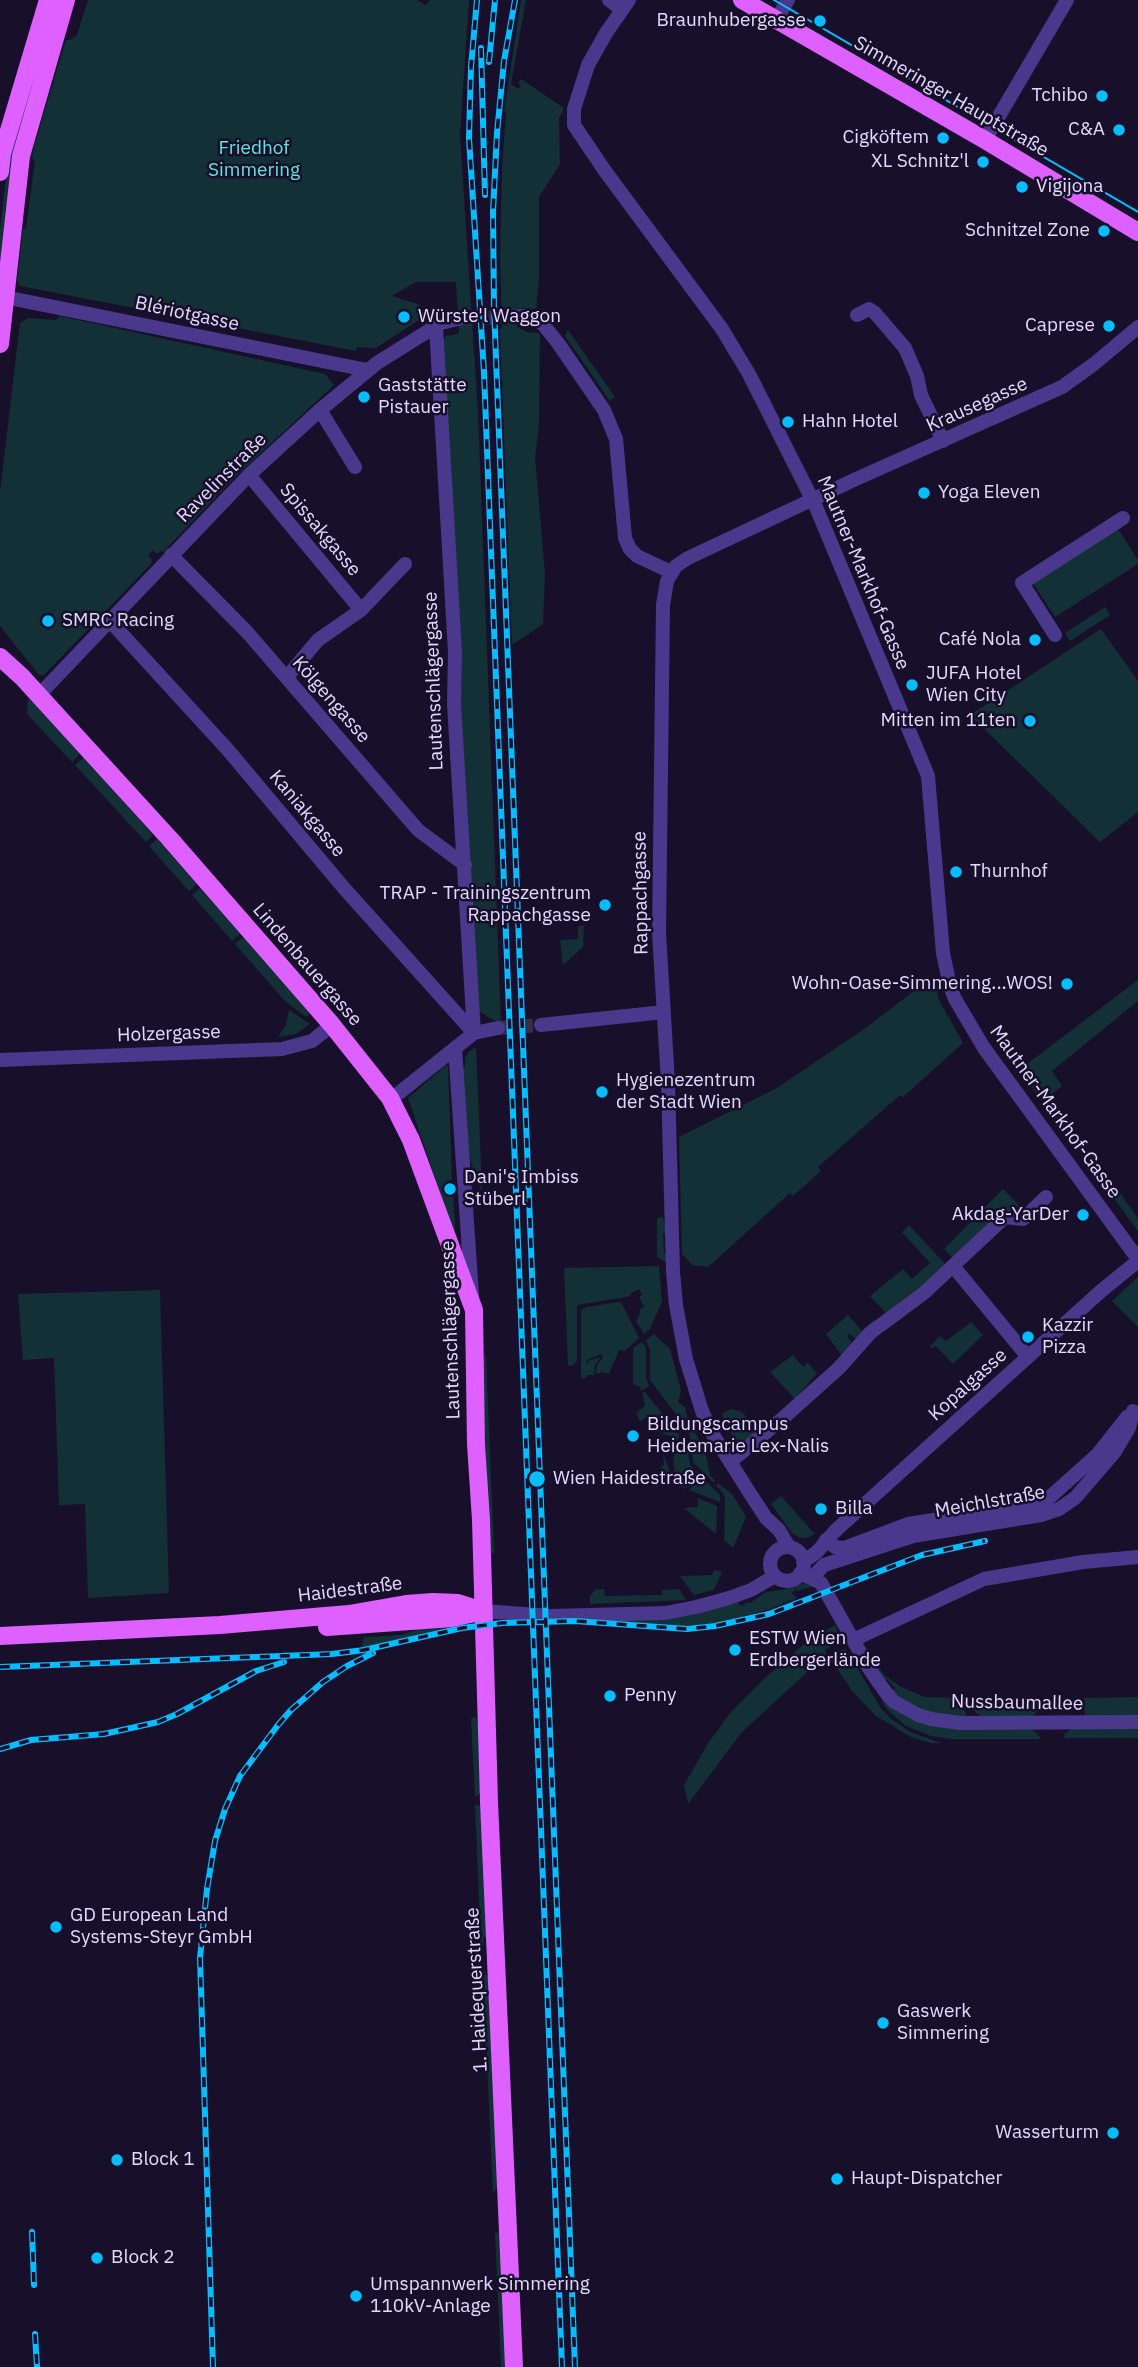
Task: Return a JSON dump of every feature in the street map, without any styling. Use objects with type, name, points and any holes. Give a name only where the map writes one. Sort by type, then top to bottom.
[{"type":"main road","points":[[1,160],[48,0]]},
{"type":"main road","points":[[0,344],[3,297],[21,156],[66,0]]},
{"type":"main road","name":"Simmeringer Hauptstraße","points":[[742,0],[1138,232]]},
{"type":"main road","name":"Lindenbauergasse","points":[[0,657],[22,677],[169,838],[332,1025],[390,1098],[411,1140],[474,1310]]},
{"type":"main road","name":"Lindenbauergasse","points":[[0,669],[37,695]]},
{"type":"main road","name":"Lautenschlägergasse","points":[[474,1310],[483,1611]]},
{"type":"main road","name":"Haidestraße","points":[[0,1636],[220,1625],[349,1614],[433,1602],[458,1602],[483,1611]]},
{"type":"main road","name":"1. Haidequerstraße","points":[[483,1611],[514,2367]]},
{"type":"street","points":[[609,0],[625,5]]},
{"type":"street","points":[[776,20],[788,0]]},
{"type":"street","points":[[985,140],[1067,0]]},
{"type":"street","name":"Mautner-Markhof-Gasse","points":[[625,5],[588,65],[572,118],[577,131],[722,329],[743,363],[813,500],[928,776],[944,960],[955,999],[984,1048],[1138,1260]]},
{"type":"street","name":"Blériotgasse","points":[[3,297],[367,370]]},
{"type":"street","points":[[857,315],[869,309],[875,313],[905,348],[917,376],[921,395],[943,441]]},
{"type":"street","points":[[517,316],[526,316],[542,323],[604,410],[616,439],[625,538],[637,556],[671,572]]},
{"type":"street","name":"Ravelinstraße","points":[[37,695],[248,475],[320,410],[367,370],[436,326],[458,319]]},
{"type":"street","name":"Lautenschlägergasse","points":[[436,326],[455,652],[454,704],[474,1033]]},
{"type":"street","name":"Krausegasse","points":[[671,572],[688,558],[1062,387],[1138,327]]},
{"type":"street","points":[[320,410],[355,467]]},
{"type":"street","name":"Spissakgasse","points":[[248,475],[361,610]]},
{"type":"street","points":[[1055,635],[1022,583],[1123,518]]},
{"type":"street","name":"Kölgengasse","points":[[171,555],[247,632],[418,830],[465,866]]},
{"type":"street","points":[[287,677],[318,639],[361,610],[405,564]]},
{"type":"street","name":"Rappachgasse","points":[[671,572],[663,605],[659,933],[676,1305],[681,1338],[694,1388],[712,1433],[765,1518],[775,1552]]},
{"type":"street","name":"Kaniakgasse","points":[[109,620],[228,750],[343,887],[474,1033]]},
{"type":"street","points":[[541,1025],[664,1012]]},
{"type":"street","name":"Holzergasse","points":[[0,1060],[282,1049],[312,1041],[332,1025]]},
{"type":"street","points":[[390,1098],[474,1033],[498,1028]]},
{"type":"street","name":"Lautenschlägergasse","points":[[455,1048],[474,1310]]},
{"type":"street","points":[[730,1462],[776,1425],[839,1368],[870,1334],[924,1293],[1005,1217],[1023,1219],[1046,1197]]},
{"type":"street","name":"Kopalgasse","points":[[801,1562],[1138,1260]]},
{"type":"street","points":[[953,1266],[1028,1357]]},
{"type":"street","name":"Meichlstraße","points":[[826,1540],[835,1547],[845,1548],[908,1524],[1039,1503],[1050,1497],[1097,1455],[1121,1424],[1137,1412]]},
{"type":"street","name":"Meichlstraße","points":[[801,1562],[824,1565],[913,1536],[1041,1516],[1059,1509],[1075,1498],[1114,1454],[1137,1412]]},
{"type":"street","name":"Rappachgasse","points":[[765,1518],[779,1530],[801,1562]]},
{"type":"street","points":[[784,1547],[801,1562],[792,1580],[786,1580],[773,1571],[770,1561],[775,1552],[784,1547]]},
{"type":"street","points":[[853,1640],[984,1579],[1083,1562],[1138,1558]]},
{"type":"street","name":"Nussbaumallee","points":[[801,1562],[821,1583],[884,1690],[893,1701],[918,1716],[960,1723],[1138,1723]]},
{"type":"street","name":"Haidestraße","points":[[483,1611],[551,1616],[681,1610],[751,1590],[773,1571]]},
{"type":"green space","points":[[54,0],[60,0],[0,275],[0,229],[8,159]]},
{"type":"green space","name":"Friedhof Simmering","points":[[88,0],[417,0],[426,5],[430,0],[469,0],[460,135],[478,412],[501,1024],[478,1011],[459,704],[443,340],[446,336],[459,334],[456,282],[416,282],[392,296],[418,304],[425,316],[376,348],[357,347],[356,351],[20,286],[17,281],[35,160],[32,159],[34,146],[66,40],[77,35]]},
{"type":"green space","points":[[521,0],[526,0],[511,84],[518,89],[521,79],[564,108],[559,118],[560,164],[539,197],[539,278],[536,309],[516,308],[517,327],[540,335],[539,425],[535,457],[545,574],[543,624],[512,645],[500,329],[500,257],[504,112]]},
{"type":"green space","points":[[60,316],[325,374],[334,385],[236,476],[163,552],[157,554],[153,550],[148,555],[152,560],[151,564],[44,675],[39,675],[0,626],[0,492],[20,323],[28,318],[56,320]]},
{"type":"green space","points":[[568,330],[615,397],[610,401],[565,336]]},
{"type":"green space","points":[[1118,529],[1138,564],[1055,617],[1033,583]]},
{"type":"green space","points":[[1105,607],[1110,615],[1070,641],[1065,633]]},
{"type":"green space","points":[[1101,629],[1138,681],[1138,812],[1100,842],[970,715]]},
{"type":"green space","points":[[28,698],[56,723],[82,752],[72,762],[27,714]]},
{"type":"green space","points":[[84,757],[153,835],[146,842],[75,765]]},
{"type":"green space","points":[[157,839],[197,884],[189,891],[149,846]]},
{"type":"green space","points":[[200,888],[241,933],[232,941],[192,895]]},
{"type":"green space","points":[[578,926],[584,926],[583,947],[563,965],[560,940],[578,939]]},
{"type":"green space","points":[[243,937],[310,1013],[306,1017],[285,1001],[235,944]]},
{"type":"green space","points":[[933,980],[940,1002],[963,1043],[818,1167],[821,1171],[793,1196],[790,1193],[708,1267],[692,1265],[682,1254],[679,1137],[777,1088],[867,1027],[919,987]]},
{"type":"green space","points":[[1138,980],[1138,1001],[1052,1071],[1062,1086],[1049,1096],[1084,1145],[1081,1147],[1085,1154],[1083,1155],[1019,1070]]},
{"type":"green space","points":[[289,1010],[310,1024],[296,1034],[278,1037],[286,1025]]},
{"type":"green space","points":[[474,1048],[481,1190],[467,1151],[461,1067],[465,1067],[465,1058]]},
{"type":"green space","points":[[448,1066],[452,1180],[447,1181],[447,1196],[453,1197],[456,1240],[408,1098]]},
{"type":"green space","points":[[1092,1162],[1096,1168],[1100,1166],[1138,1218],[1138,1231],[1089,1164]]},
{"type":"green space","points":[[1003,1189],[1026,1212],[1009,1216],[955,1260],[944,1249]]},
{"type":"green space","points":[[663,1217],[666,1233],[663,1234],[664,1254],[667,1254],[667,1263],[657,1257],[657,1218]]},
{"type":"green space","points":[[909,1225],[947,1266],[888,1315],[870,1296],[903,1269],[912,1279],[930,1263],[902,1232]]},
{"type":"green space","points":[[659,1266],[662,1302],[650,1329],[644,1334],[636,1321],[639,1310],[644,1307],[639,1297],[642,1295],[639,1289],[630,1294],[631,1296],[577,1305],[577,1361],[568,1366],[564,1268]]},
{"type":"green space","points":[[1138,1277],[1138,1327],[1112,1301]]},
{"type":"green space","points":[[160,1290],[169,1593],[88,1598],[85,1504],[59,1505],[54,1358],[23,1360],[18,1294]]},
{"type":"green space","points":[[619,1302],[639,1338],[625,1351],[619,1350],[609,1374],[596,1374],[597,1365],[603,1357],[601,1354],[587,1360],[586,1366],[588,1361],[601,1357],[595,1365],[594,1375],[581,1379],[581,1310]]},
{"type":"green space","points":[[848,1315],[862,1331],[873,1320],[876,1323],[858,1340],[849,1334],[847,1336],[854,1345],[843,1357],[826,1334]]},
{"type":"green space","points":[[971,1322],[983,1335],[953,1364],[936,1346],[930,1347],[939,1336],[946,1341]]},
{"type":"green space","points":[[654,1334],[670,1349],[681,1391],[678,1402],[685,1407],[688,1421],[705,1450],[714,1483],[693,1462],[689,1431],[650,1380],[650,1350],[646,1340]]},
{"type":"green space","points":[[642,1342],[646,1347],[646,1377],[649,1386],[641,1391],[640,1387],[633,1384],[633,1348]]},
{"type":"green space","points":[[484,1352],[494,1553],[492,1554],[489,1543]]},
{"type":"green space","points":[[793,1355],[803,1367],[808,1363],[817,1373],[795,1399],[770,1372]]},
{"type":"green space","points":[[645,1392],[679,1434],[677,1442],[670,1436],[651,1429],[648,1417],[640,1421],[636,1413],[645,1406],[642,1393]]},
{"type":"green space","points":[[732,1409],[742,1412],[755,1432],[739,1448],[722,1414]]},
{"type":"green space","points":[[677,1447],[688,1451],[690,1465],[700,1475],[685,1489],[664,1478],[661,1467],[664,1465],[663,1453],[670,1472],[675,1471],[673,1460]]},
{"type":"green space","points":[[701,1476],[720,1495],[720,1502],[689,1490]]},
{"type":"green space","points":[[718,1483],[732,1494],[746,1517],[733,1548],[724,1540],[725,1498],[716,1486]]},
{"type":"green space","points":[[781,1496],[815,1534],[800,1538],[792,1533],[771,1504]]},
{"type":"green space","points":[[698,1498],[717,1506],[716,1534],[684,1508],[698,1507]]},
{"type":"green space","points":[[714,1570],[722,1572],[714,1590],[694,1595],[680,1576],[712,1575]]},
{"type":"green space","points":[[805,1583],[814,1586],[797,1591],[795,1587],[795,1591],[791,1593],[797,1598],[770,1609],[722,1622],[652,1626],[624,1624],[622,1621],[738,1601],[740,1606],[766,1592]]},
{"type":"green space","points":[[596,1589],[604,1589],[605,1596],[662,1595],[662,1590],[679,1589],[686,1600],[590,1604],[590,1596]]},
{"type":"green space","points":[[835,1625],[842,1640],[825,1650],[827,1654],[741,1733],[688,1804],[684,1785],[707,1745],[730,1713],[803,1645]]},
{"type":"green space","points":[[426,1627],[451,1629],[361,1648],[364,1637],[401,1635]]},
{"type":"green space","points":[[863,1644],[884,1675],[901,1687],[925,1697],[957,1698],[967,1716],[940,1716],[911,1706],[892,1692],[895,1688],[887,1679],[883,1681]]},
{"type":"green space","points":[[843,1649],[847,1650],[880,1707],[889,1717],[910,1732],[941,1743],[911,1737],[876,1716],[853,1692],[829,1657]]},
{"type":"green space","points":[[879,1693],[892,1707],[1032,1729],[1042,1739],[952,1739],[931,1736],[906,1726],[885,1707]]},
{"type":"green space","points":[[1138,1697],[1138,1716],[1085,1717],[1084,1698]]},
{"type":"green space","points":[[1039,1698],[1039,1709],[1032,1717],[983,1717],[976,1713],[966,1699]]},
{"type":"green space","points":[[476,1717],[480,1793],[475,1797],[471,1718]]},
{"type":"green space","points":[[1138,1727],[1138,1738],[1064,1738],[1065,1733],[1073,1728]]},
{"type":"green space","points":[[475,1804],[481,1806],[487,1937],[483,1938],[484,1946],[481,1947]]},
{"type":"green space","points":[[483,1973],[488,1976],[489,1981],[498,2185],[493,2194]]},
{"type":"green space","points":[[500,2232],[506,2367],[501,2367],[495,2233]]},
{"type":"tunnel","points":[[458,319],[517,316]]},
{"type":"tunnel","points":[[498,1028],[541,1025]]},
{"type":"tram line","points":[[774,0],[1138,212]]},
{"type":"railway","points":[[477,0],[471,67],[469,138],[484,372],[562,2367]]},
{"type":"railway","points":[[489,62],[495,0]]},
{"type":"railway","points":[[515,0],[504,61],[497,133],[493,212],[494,307],[575,2367]]},
{"type":"railway","points":[[481,48],[485,195]]},
{"type":"railway","points":[[0,1667],[332,1654],[364,1650],[462,1628],[502,1623],[575,1621],[687,1629],[715,1626],[769,1614],[922,1555],[985,1541]]},
{"type":"railway","points":[[213,2367],[200,1958],[215,1841],[225,1809],[240,1776],[278,1725],[323,1682],[373,1653]]},
{"type":"railway","points":[[0,1749],[31,1740],[104,1734],[158,1722],[256,1671],[284,1662]]},
{"type":"railway","points":[[32,2232],[34,2285]]},
{"type":"railway","points":[[35,2334],[37,2367]]},
{"type":"place","name":"Braunhubergasse","points":[[820,21]]},
{"type":"place","name":"Tchibo","points":[[1102,96]]},
{"type":"place","name":"C&A","points":[[1119,130]]},
{"type":"place","name":"Cigköftem","points":[[943,138]]},
{"type":"place","name":"XL Schnitz'l","points":[[983,162]]},
{"type":"place","name":"Vigijona","points":[[1022,187]]},
{"type":"place","name":"Schnitzel Zone","points":[[1104,231]]},
{"type":"place","name":"Würste'l Waggon","points":[[404,317]]},
{"type":"place","name":"Caprese","points":[[1109,326]]},
{"type":"place","name":"Gaststätte Pistauer","points":[[364,397]]},
{"type":"place","name":"Hahn Hotel","points":[[788,422]]},
{"type":"place","name":"Yoga Eleven","points":[[924,493]]},
{"type":"place","name":"SMRC Racing","points":[[48,621]]},
{"type":"place","name":"Café Nola","points":[[1035,640]]},
{"type":"place","name":"JUFA Hotel Wien City","points":[[912,685]]},
{"type":"place","name":"Mitten im 11ten","points":[[1030,721]]},
{"type":"place","name":"Thurnhof","points":[[956,872]]},
{"type":"place","name":"TRAP - Trainingszentrum Rappachgasse","points":[[605,905]]},
{"type":"place","name":"Wohn-Oase-Simmering...WOS!","points":[[1067,984]]},
{"type":"place","name":"Hygienezentrum der Stadt Wien","points":[[602,1092]]},
{"type":"place","name":"Dani's Imbiss Stüberl","points":[[450,1189]]},
{"type":"place","name":"Akdag-YarDer","points":[[1083,1215]]},
{"type":"place","name":"Kazzir Pizza","points":[[1028,1337]]},
{"type":"place","name":"Bildungscampus Heidemarie Lex-Nalis","points":[[633,1436]]},
{"type":"place","name":"Wien Haidestraße","points":[[537,1479]]},
{"type":"place","name":"Billa","points":[[821,1509]]},
{"type":"place","name":"ESTW Wien Erdbergerlände","points":[[735,1650]]},
{"type":"place","name":"Penny","points":[[610,1696]]},
{"type":"place","name":"GD European Land Systems-Steyr GmbH","points":[[56,1927]]},
{"type":"place","name":"Gaswerk Simmering","points":[[883,2023]]},
{"type":"place","name":"Wasserturm","points":[[1113,2133]]},
{"type":"place","name":"Block 1","points":[[117,2160]]},
{"type":"place","name":"Haupt-Dispatcher","points":[[837,2179]]},
{"type":"place","name":"Block 2","points":[[97,2258]]},
{"type":"place","name":"Umspannwerk Simmering 110kV-Anlage","points":[[356,2296]]}]
